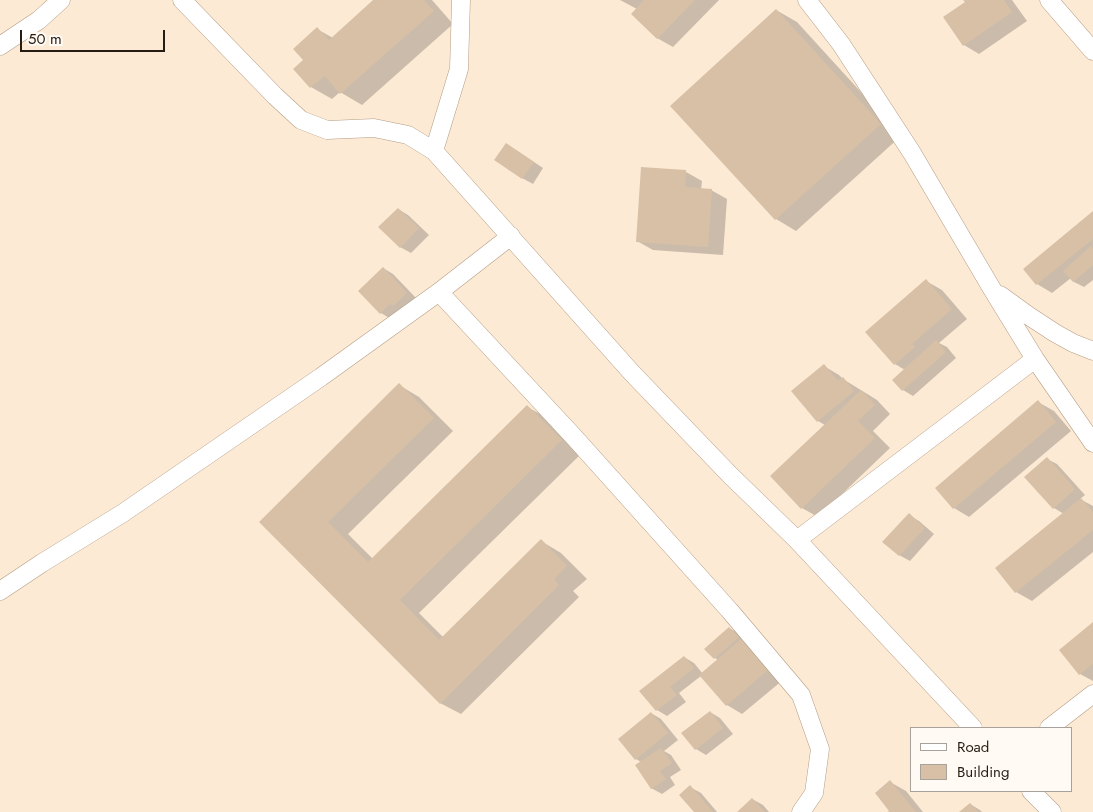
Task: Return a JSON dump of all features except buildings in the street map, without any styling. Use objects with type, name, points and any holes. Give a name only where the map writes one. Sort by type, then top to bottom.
[{"type":"street","points":[[0,46],[39,20],[61,0]]},
{"type":"street","points":[[182,0],[275,96],[301,120],[327,130],[374,128],[408,135],[434,151],[632,372],[730,475],[797,540],[971,727]]},
{"type":"street","points":[[434,151],[459,69],[461,0]]},
{"type":"street","points":[[806,0],[841,44],[912,153],[1035,359],[1093,443]]},
{"type":"street","points":[[1049,0],[1093,51]]},
{"type":"street","points":[[0,591],[201,460],[321,377],[439,292],[511,236]]},
{"type":"street","points":[[992,289],[1055,333],[1093,351]]},
{"type":"street","points":[[439,292],[574,437],[730,611],[801,695],[820,749],[814,793],[801,812]]},
{"type":"street","points":[[797,540],[1035,359]]},
{"type":"street","points":[[1050,727],[1093,694]]},
{"type":"street","points":[[1032,792],[1052,812]]}]
